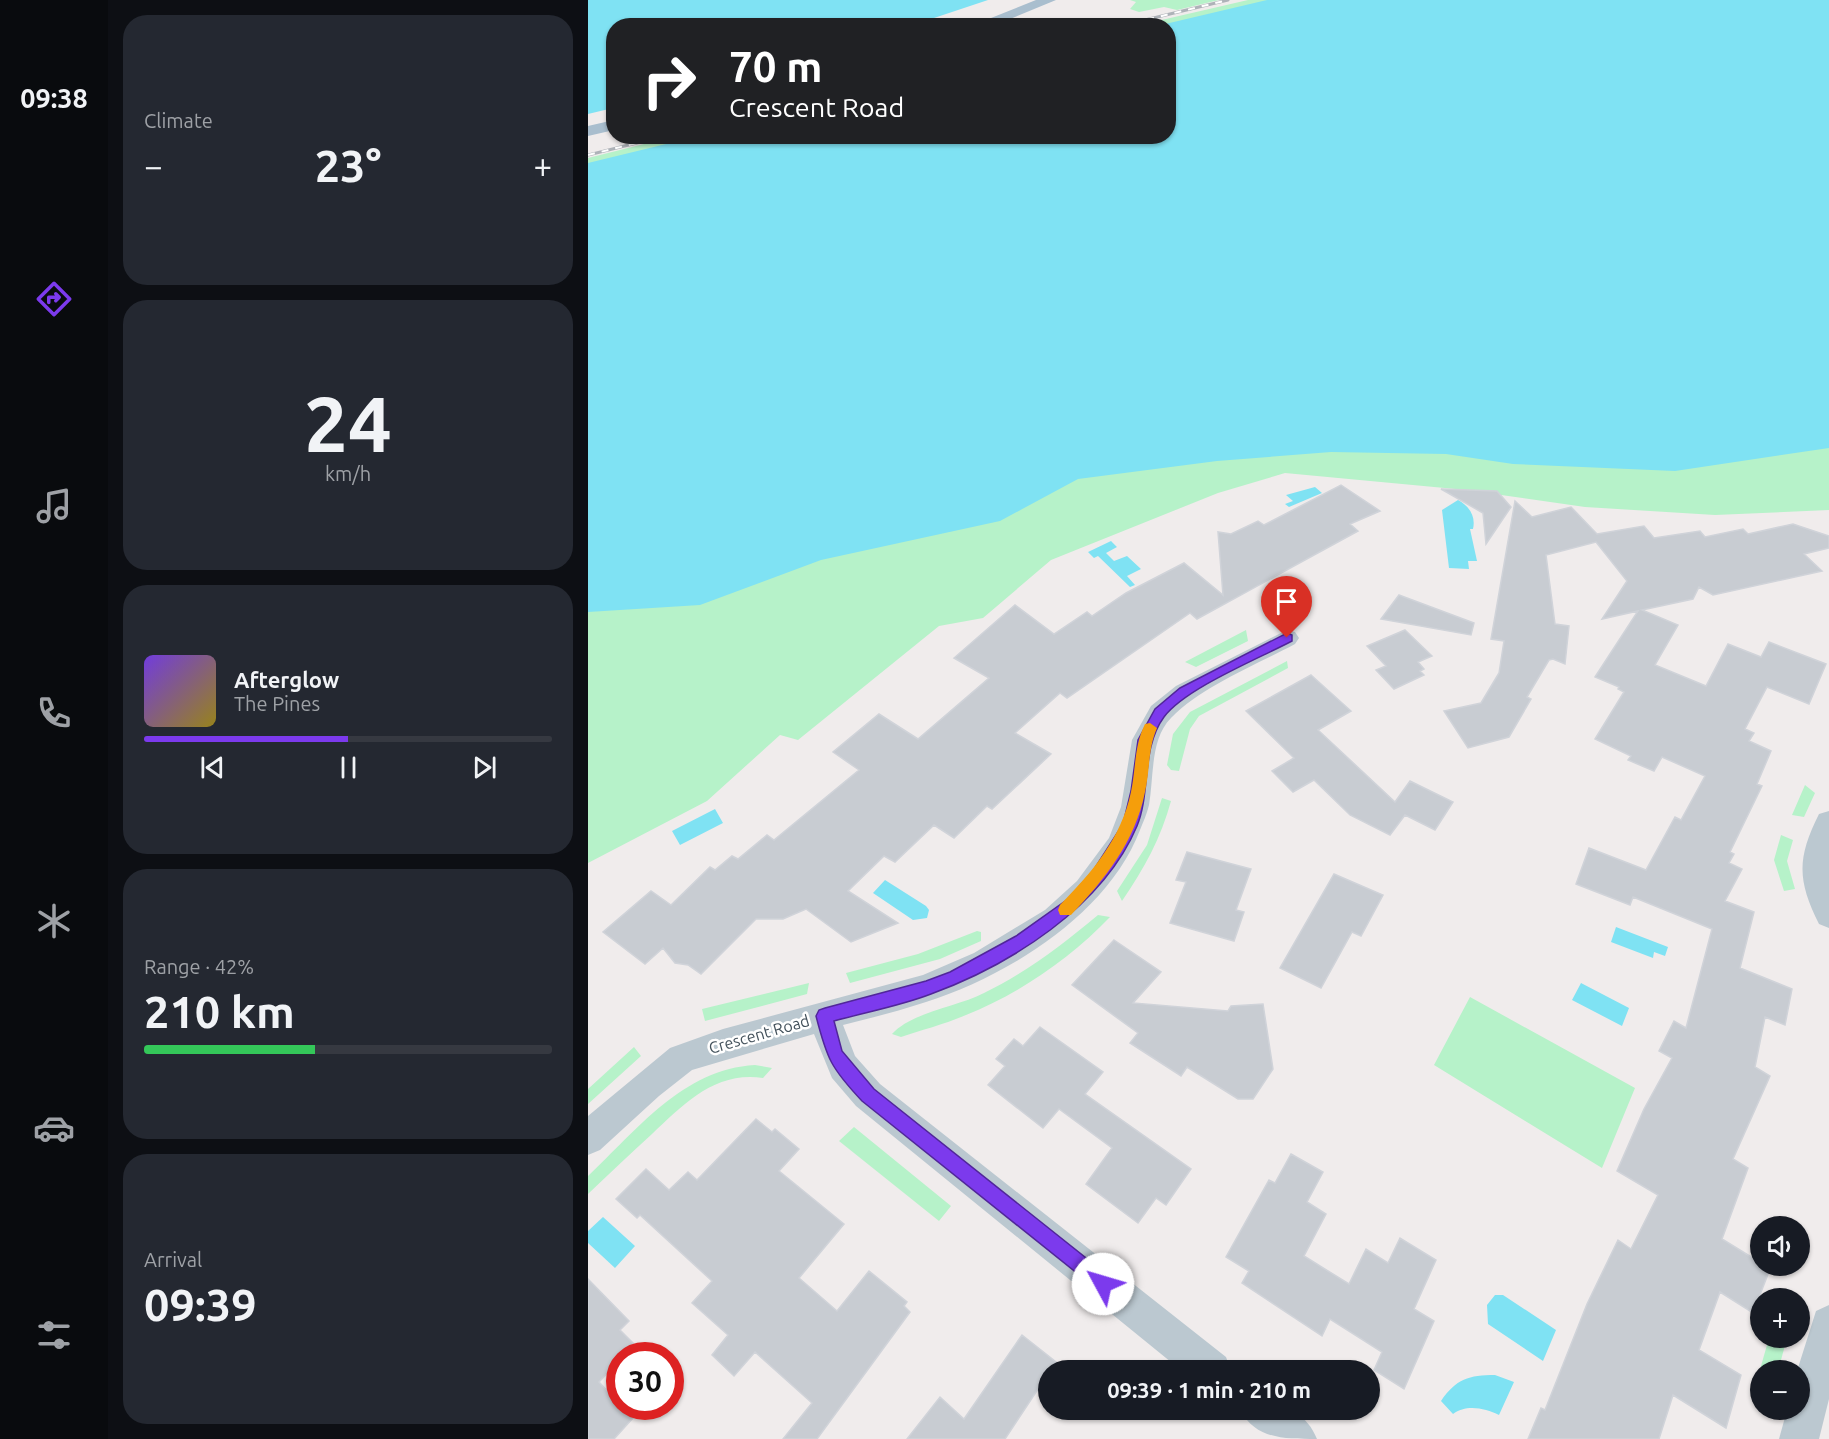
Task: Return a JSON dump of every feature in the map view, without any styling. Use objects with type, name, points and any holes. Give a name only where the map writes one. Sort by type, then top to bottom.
[{"type":"main road","points":[[1000,18],[1049,0]]},
{"type":"main road","points":[[588,131],[606,127]]},
{"type":"street","name":"Crescent Road","points":[[588,1138],[647,1084],[681,1059],[723,1044],[927,988],[956,977],[1025,938],[1073,904],[1098,876],[1130,825],[1138,791],[1145,740],[1160,713],[1185,692],[1287,638]]},
{"type":"street","points":[[1829,822],[1813,863],[1818,888],[1829,915]]},
{"type":"street","points":[[825,1016],[834,1054],[843,1068],[868,1095],[1198,1360]]},
{"type":"street","points":[[1799,1439],[1829,1324]]},
{"type":"street","points":[[1272,1420],[1296,1439]]},
{"type":"green space","points":[[1130,0],[1219,0],[1177,10],[1164,7],[1139,12],[1130,9],[1136,2]]},
{"type":"green space","points":[[1248,0],[1829,0],[1829,510],[1715,515],[1585,507],[1466,490],[1285,473],[1218,493],[1051,560],[983,618],[939,626],[798,740],[780,735],[707,801],[588,863],[588,158],[644,144],[1176,144],[1176,18],[1170,18]]},
{"type":"green space","points":[[1246,630],[1248,641],[1196,667],[1185,662]]},
{"type":"green space","points":[[1287,661],[1288,668],[1199,716],[1190,729],[1179,771],[1171,770],[1167,765],[1173,734],[1190,712]]},
{"type":"green space","points":[[1805,785],[1815,793],[1804,817],[1792,815]]},
{"type":"green space","points":[[1162,798],[1171,801],[1162,828],[1145,865],[1122,901],[1117,891],[1147,845]]},
{"type":"green space","points":[[1781,835],[1793,840],[1787,861],[1795,889],[1784,891],[1774,860]]},
{"type":"green space","points":[[1098,915],[1110,917],[1078,947],[1025,986],[950,1021],[901,1037],[892,1034],[911,1020],[973,998],[1000,985],[1057,947]]},
{"type":"green space","points":[[977,931],[981,932],[981,941],[940,959],[850,983],[846,973],[918,954]]},
{"type":"green space","points":[[809,983],[807,994],[705,1021],[702,1009]]},
{"type":"green space","points":[[1470,997],[1635,1088],[1602,1168],[1434,1065]]},
{"type":"green space","points":[[634,1047],[641,1056],[588,1104],[588,1089]]},
{"type":"green space","points":[[755,1065],[772,1068],[763,1078],[746,1077],[730,1080],[702,1092],[676,1112],[588,1194],[588,1176],[663,1105],[683,1090],[705,1078],[729,1069]]},
{"type":"green space","points":[[854,1127],[951,1206],[939,1221],[839,1141]]},
{"type":"green space","points":[[1766,1348],[1784,1348],[1781,1360],[1763,1360]]},
{"type":"water","points":[[588,0],[1003,0],[950,18],[606,18],[606,110],[588,114]]},
{"type":"water","points":[[1267,0],[1829,0],[1829,448],[1675,471],[1513,464],[1446,454],[1331,452],[1217,461],[1078,479],[1000,521],[821,560],[700,605],[588,612],[588,163],[666,144],[1176,144],[1176,21]]},
{"type":"water","points":[[1315,487],[1322,493],[1289,507],[1285,504],[1293,501],[1286,495]]},
{"type":"water","points":[[1458,500],[1468,508],[1473,520],[1473,529],[1470,529],[1477,561],[1468,561],[1469,569],[1449,568],[1442,510]]},
{"type":"water","points":[[1111,541],[1117,547],[1106,553],[1114,561],[1127,556],[1141,569],[1127,576],[1135,585],[1130,587],[1098,556],[1094,558],[1088,552]]},
{"type":"water","points":[[715,809],[723,823],[680,845],[672,831]]},
{"type":"water","points":[[885,880],[926,906],[929,910],[927,918],[913,920],[873,893]]},
{"type":"water","points":[[1616,927],[1668,947],[1665,956],[1654,952],[1653,958],[1611,942]]},
{"type":"water","points":[[1581,983],[1629,1008],[1622,1026],[1572,1000]]},
{"type":"water","points":[[603,1217],[635,1246],[615,1268],[588,1243],[588,1231]]},
{"type":"water","points":[[1495,1295],[1503,1295],[1556,1330],[1543,1361],[1488,1324],[1487,1305]]},
{"type":"water","points":[[1495,1375],[1514,1382],[1499,1415],[1476,1408],[1464,1409],[1453,1414],[1441,1401],[1458,1383],[1470,1377]]},
{"type":"pier","points":[[988,0],[1006,0],[957,18],[934,18]]},
{"type":"building","points":[[1341,485],[1380,511],[1350,524],[1358,531],[1197,619],[1190,613],[1067,698],[1060,693],[1015,733],[1051,754],[992,809],[987,806],[954,838],[934,825],[895,862],[884,856],[848,891],[898,923],[851,942],[806,909],[783,919],[756,919],[701,974],[688,965],[675,963],[663,948],[645,964],[603,932],[651,891],[671,905],[710,867],[715,870],[732,856],[738,859],[767,835],[774,840],[859,770],[833,752],[879,714],[918,739],[989,678],[954,658],[1015,605],[1054,634],[1087,612],[1092,616],[1126,593],[1184,563],[1223,595],[1218,532],[1231,534],[1258,521],[1264,525]]},
{"type":"building","points":[[1441,489],[1497,491],[1511,507],[1486,544],[1483,513]]},
{"type":"building","points":[[1515,501],[1532,517],[1571,507],[1597,534],[1644,526],[1654,538],[1700,531],[1705,537],[1743,529],[1748,534],[1793,524],[1829,536],[1829,548],[1804,554],[1822,571],[1713,595],[1699,587],[1693,599],[1642,610],[1678,625],[1655,665],[1706,686],[1728,644],[1761,657],[1769,642],[1826,664],[1809,704],[1767,687],[1745,729],[1754,733],[1749,741],[1771,751],[1757,784],[1762,786],[1730,852],[1734,854],[1729,863],[1742,869],[1725,901],[1754,912],[1740,968],[1792,989],[1785,1025],[1765,1017],[1755,1067],[1770,1076],[1733,1159],[1748,1168],[1722,1239],[1750,1256],[1750,1276],[1767,1276],[1763,1288],[1750,1288],[1750,1311],[1720,1292],[1699,1350],[1741,1375],[1726,1428],[1673,1395],[1659,1439],[1528,1439],[1541,1408],[1545,1410],[1587,1304],[1618,1240],[1631,1249],[1658,1195],[1617,1171],[1644,1109],[1672,1058],[1659,1051],[1674,1021],[1686,1028],[1712,929],[1633,897],[1630,905],[1576,884],[1589,848],[1646,870],[1675,817],[1681,820],[1705,776],[1662,757],[1654,771],[1628,760],[1631,756],[1595,739],[1624,692],[1618,689],[1619,687],[1595,677],[1638,611],[1602,619],[1627,581],[1596,542],[1546,555],[1555,624],[1569,626],[1565,664],[1553,659],[1549,660],[1527,697],[1531,699],[1509,737],[1468,748],[1444,711],[1481,703],[1499,673],[1504,641],[1491,639]]},
{"type":"building","points":[[1399,595],[1474,623],[1471,635],[1381,619]]},
{"type":"building","points":[[1405,630],[1432,656],[1418,662],[1424,669],[1420,671],[1424,675],[1394,689],[1376,670],[1386,666],[1367,646]]},
{"type":"building","points":[[1311,675],[1351,711],[1318,730],[1395,802],[1410,781],[1453,802],[1435,830],[1405,815],[1390,835],[1350,815],[1314,780],[1293,792],[1272,771],[1294,758],[1246,711]]},
{"type":"building","points":[[1187,852],[1251,869],[1236,910],[1244,912],[1234,941],[1170,923],[1186,882],[1176,880]]},
{"type":"building","points":[[1334,874],[1383,895],[1361,936],[1352,932],[1321,988],[1280,968]]},
{"type":"building","points":[[1114,940],[1161,972],[1133,1003],[1228,1011],[1231,1006],[1263,1004],[1273,1069],[1253,1099],[1238,1099],[1187,1067],[1181,1076],[1130,1043],[1138,1033],[1072,985]]},
{"type":"building","points":[[1040,1027],[1103,1072],[1085,1094],[1191,1169],[1166,1205],[1156,1198],[1138,1223],[1086,1184],[1112,1148],[1059,1109],[1043,1128],[988,1085],[1005,1066],[996,1059],[1014,1039],[1023,1046]]},
{"type":"building","points":[[756,1119],[772,1132],[775,1129],[799,1149],[779,1171],[844,1224],[799,1278],[837,1311],[869,1271],[907,1302],[904,1306],[910,1312],[817,1439],[783,1439],[812,1403],[755,1352],[734,1376],[712,1355],[728,1335],[692,1303],[712,1281],[640,1215],[637,1218],[616,1199],[646,1169],[669,1190],[688,1172],[697,1180]]},
{"type":"building","points":[[1291,1154],[1323,1172],[1307,1202],[1326,1214],[1304,1256],[1349,1284],[1366,1249],[1388,1263],[1400,1238],[1436,1260],[1414,1309],[1434,1321],[1404,1389],[1380,1374],[1378,1360],[1382,1352],[1330,1319],[1322,1336],[1242,1283],[1249,1271],[1226,1257],[1269,1180],[1275,1183]]},
{"type":"building","points":[[588,1279],[629,1321],[620,1330],[632,1342],[606,1342],[606,1375],[599,1382],[606,1389],[606,1420],[631,1420],[614,1439],[588,1439]]},
{"type":"building","points":[[1022,1335],[1053,1360],[1038,1360],[1038,1389],[1005,1439],[907,1439],[940,1397],[964,1419]]},
{"type":"railway","points":[[1153,18],[1228,0]]},
{"type":"railway","points":[[588,155],[633,144]]},
{"type":"slow traffic","points":[[1066,910],[1098,876],[1121,843],[1130,825],[1138,791],[1145,740],[1150,728]]},
{"type":"route","points":[[1103,1284],[854,1082],[834,1054],[825,1016],[927,988],[956,977],[985,963],[1055,919],[1087,890],[1121,843],[1130,825],[1135,807],[1145,740],[1151,724],[1160,713],[1185,692],[1287,638]]}]
